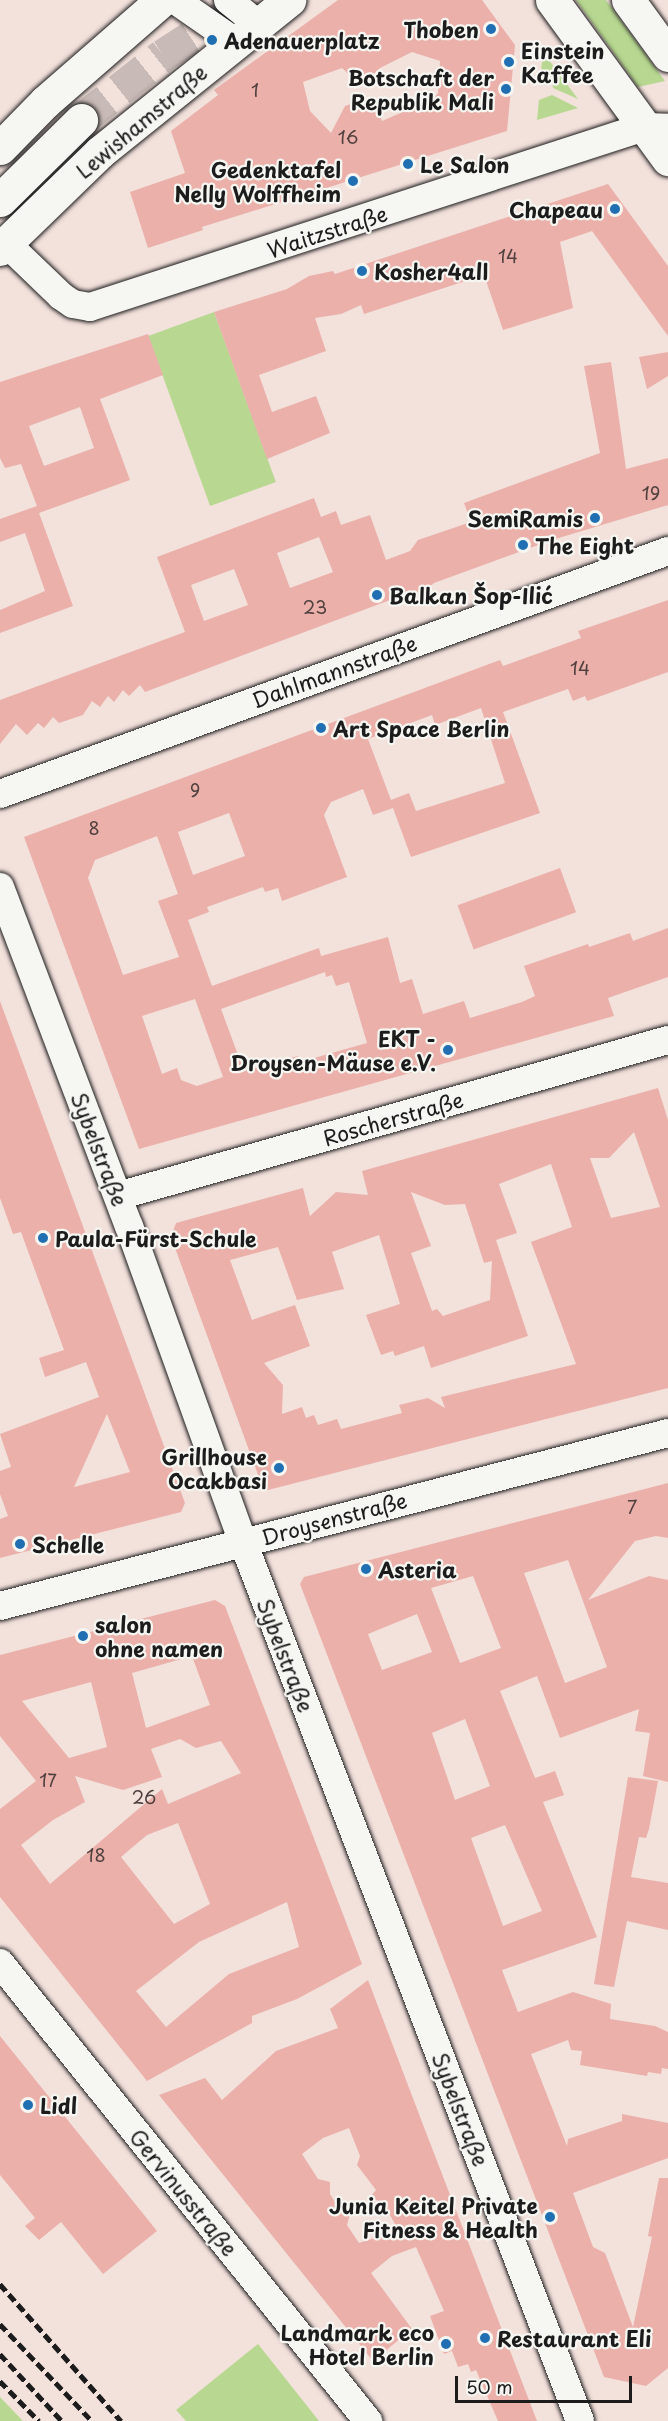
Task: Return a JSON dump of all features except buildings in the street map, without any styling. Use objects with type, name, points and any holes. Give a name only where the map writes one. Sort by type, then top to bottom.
[{"type":"main road","points":[[0,148],[45,102],[162,0]]},
{"type":"main road","name":"Lewishamstraße","points":[[3,246],[100,152],[289,0]]},
{"type":"main road","points":[[552,0],[656,128],[668,159]]},
{"type":"main road","points":[[628,0],[668,55]]},
{"type":"main road","name":"Lewishamstraße","points":[[0,200],[81,120]]},
{"type":"street","points":[[175,0],[248,34]]},
{"type":"street","points":[[228,0],[248,34]]},
{"type":"street","name":"Waitzstraße","points":[[3,246],[61,296],[73,304],[90,307],[656,128]]},
{"type":"street","name":"Dahlmannstraße","points":[[0,794],[668,551]]},
{"type":"street","name":"Sybelstraße","points":[[0,887],[118,1196],[243,1542],[580,2421]]},
{"type":"street","name":"Roscherstraße","points":[[118,1196],[668,1040]]},
{"type":"street","name":"Droysenstraße","points":[[0,1606],[668,1433]]},
{"type":"street","name":"Gervinusstraße","points":[[0,1963],[368,2421]]},
{"type":"green space","points":[[576,0],[606,0],[665,81],[638,87]]},
{"type":"green space","points":[[543,52],[578,99],[553,88],[552,77],[541,71]]},
{"type":"green space","points":[[552,95],[578,108],[537,120],[539,100]]},
{"type":"green space","points":[[214,312],[276,482],[210,506],[148,336]]},
{"type":"green space","points":[[258,2344],[319,2421],[186,2421],[176,2410]]},
{"type":"green space","points":[[0,2397],[23,2421],[0,2421]]},
{"type":"tunnel","points":[[81,120],[163,55],[236,8]]},
{"type":"railway","points":[[0,2284],[121,2421]]},
{"type":"railway","points":[[0,2324],[92,2421]]},
{"type":"railway","points":[[0,2354],[62,2421]]},
{"type":"railway","points":[[0,2381],[39,2421]]},
{"type":"place","name":"Thoben","points":[[491,29]]},
{"type":"place","name":"Adenauerplatz","points":[[212,40]]},
{"type":"place","name":"Einstein Kaffee","points":[[509,62]]},
{"type":"place","name":"Botschaft der Republik Mali","points":[[506,89]]},
{"type":"place","name":"Le Salon","points":[[408,164]]},
{"type":"place","name":"Gedenktafel Nelly Wolffheim","points":[[353,181]]},
{"type":"place","name":"Chapeau","points":[[615,209]]},
{"type":"place","name":"Kosher4all","points":[[362,271]]},
{"type":"place","name":"SemiRamis","points":[[595,518]]},
{"type":"place","name":"The Eight","points":[[523,545]]},
{"type":"place","name":"Balkan Šop-Ilić","points":[[377,595]]},
{"type":"place","name":"Art Space Berlin","points":[[321,728]]},
{"type":"place","name":"EKT - Droysen-Mäuse e.V.","points":[[448,1050]]},
{"type":"place","name":"Paula-Fürst-Schule","points":[[43,1238]]},
{"type":"place","name":"Grillhouse Ocakbasi","points":[[279,1468]]},
{"type":"place","name":"Schelle","points":[[20,1544]]},
{"type":"place","name":"Asteria","points":[[366,1569]]},
{"type":"place","name":"salon ohne namen","points":[[83,1636]]},
{"type":"place","name":"Lidl","points":[[28,2105]]},
{"type":"place","name":"Junia Keitel Private Fitness & Health","points":[[550,2217]]},
{"type":"place","name":"Restaurant Eli","points":[[485,2338]]},
{"type":"place","name":"Landmark eco Hotel Berlin","points":[[446,2344]]}]
